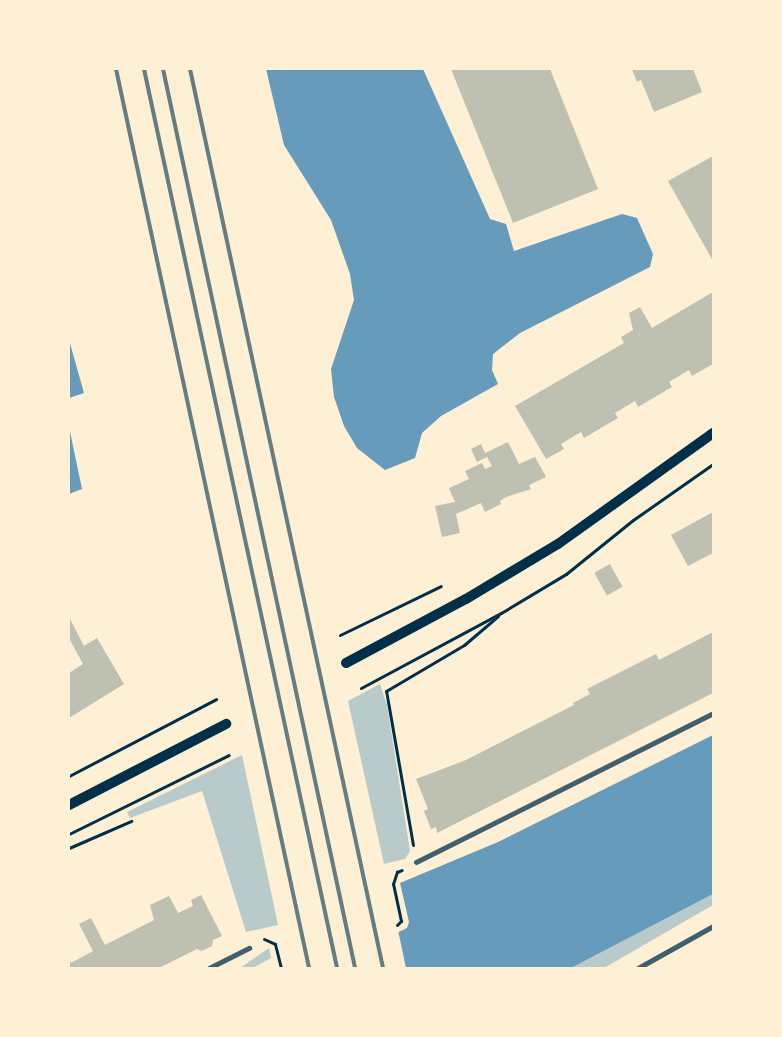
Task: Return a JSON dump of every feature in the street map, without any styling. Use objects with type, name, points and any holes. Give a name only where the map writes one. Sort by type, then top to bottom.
[{"type":"main road","points":[[346,663],[466,599],[558,544],[711,437]]},
{"type":"main road","points":[[69,805],[226,724]]},
{"type":"street","points":[[416,862],[713,713]]},
{"type":"street","points":[[638,968],[713,926]]},
{"type":"street","points":[[209,968],[249,948]]},
{"type":"path","points":[[361,688],[501,613],[566,574],[633,520],[713,464]]},
{"type":"path","points":[[340,635],[447,584]]},
{"type":"path","points":[[416,862],[386,691],[464,645],[501,613]]},
{"type":"path","points":[[69,776],[216,699]]},
{"type":"path","points":[[69,834],[229,755]]},
{"type":"path","points":[[69,848],[131,821]]},
{"type":"path","points":[[393,884],[402,921],[397,925]]},
{"type":"path","points":[[275,944],[281,968]]},
{"type":"shaded area","points":[[380,684],[387,705],[410,851],[405,859],[384,864],[348,701]]},
{"type":"shaded area","points":[[242,755],[278,925],[246,932],[202,791],[130,818],[127,812]]},
{"type":"shaded area","points":[[713,894],[713,905],[604,968],[571,968]]},
{"type":"shaded area","points":[[269,948],[271,958],[253,968],[240,968]]},
{"type":"water","points":[[266,69],[423,69],[490,219],[506,224],[514,251],[622,214],[637,218],[653,254],[650,267],[520,333],[493,354],[492,370],[498,384],[441,416],[422,433],[415,458],[385,470],[357,448],[344,426],[334,397],[331,369],[354,300],[350,274],[331,220],[284,145]]},
{"type":"water","points":[[69,340],[84,393],[69,398]]},
{"type":"water","points":[[69,427],[82,489],[69,494]]},
{"type":"water","points":[[713,735],[713,894],[571,968],[323,968],[407,928],[409,922],[400,883],[498,842]]},
{"type":"pier","points":[[398,930],[406,968],[320,968],[322,966]]},
{"type":"building","points":[[451,69],[550,69],[598,189],[513,223]]},
{"type":"building","points":[[632,69],[693,69],[702,92],[654,112],[641,80],[637,82]]},
{"type":"building","points":[[713,156],[713,261],[668,181]]},
{"type":"building","points":[[713,292],[713,364],[692,376],[689,370],[669,382],[672,387],[638,407],[635,401],[615,413],[618,418],[584,438],[581,432],[561,444],[564,449],[546,459],[515,406],[624,343],[621,337],[633,330],[629,313],[640,307],[652,328]]},
{"type":"building","points":[[508,442],[519,464],[535,457],[546,477],[529,485],[531,489],[506,497],[500,501],[501,504],[485,512],[481,503],[456,514],[460,533],[442,537],[435,506],[455,502],[449,488],[469,479],[465,471],[482,463],[485,469],[492,466],[487,457],[477,462],[471,449],[481,444],[485,453]]},
{"type":"building","points":[[713,512],[713,553],[688,566],[671,535]]},
{"type":"building","points":[[610,564],[623,587],[607,595],[594,573]]},
{"type":"building","points":[[69,617],[84,646],[97,638],[124,684],[69,718],[69,673],[83,664],[69,638]]},
{"type":"building","points":[[713,632],[713,693],[437,833],[436,827],[431,829],[424,811],[428,809],[416,779],[466,760],[574,705],[573,703],[590,694],[587,689],[656,654],[659,660]]},
{"type":"building","points":[[201,895],[222,936],[213,940],[212,946],[202,951],[197,949],[159,968],[69,968],[69,958],[71,963],[93,951],[79,924],[91,918],[105,945],[154,920],[150,905],[169,896],[178,913],[193,906],[191,900]]},
{"type":"railway","points":[[116,69],[309,968]]},
{"type":"railway","points":[[144,69],[337,968]]},
{"type":"railway","points":[[163,69],[355,968]]},
{"type":"railway","points":[[190,69],[383,968]]}]
